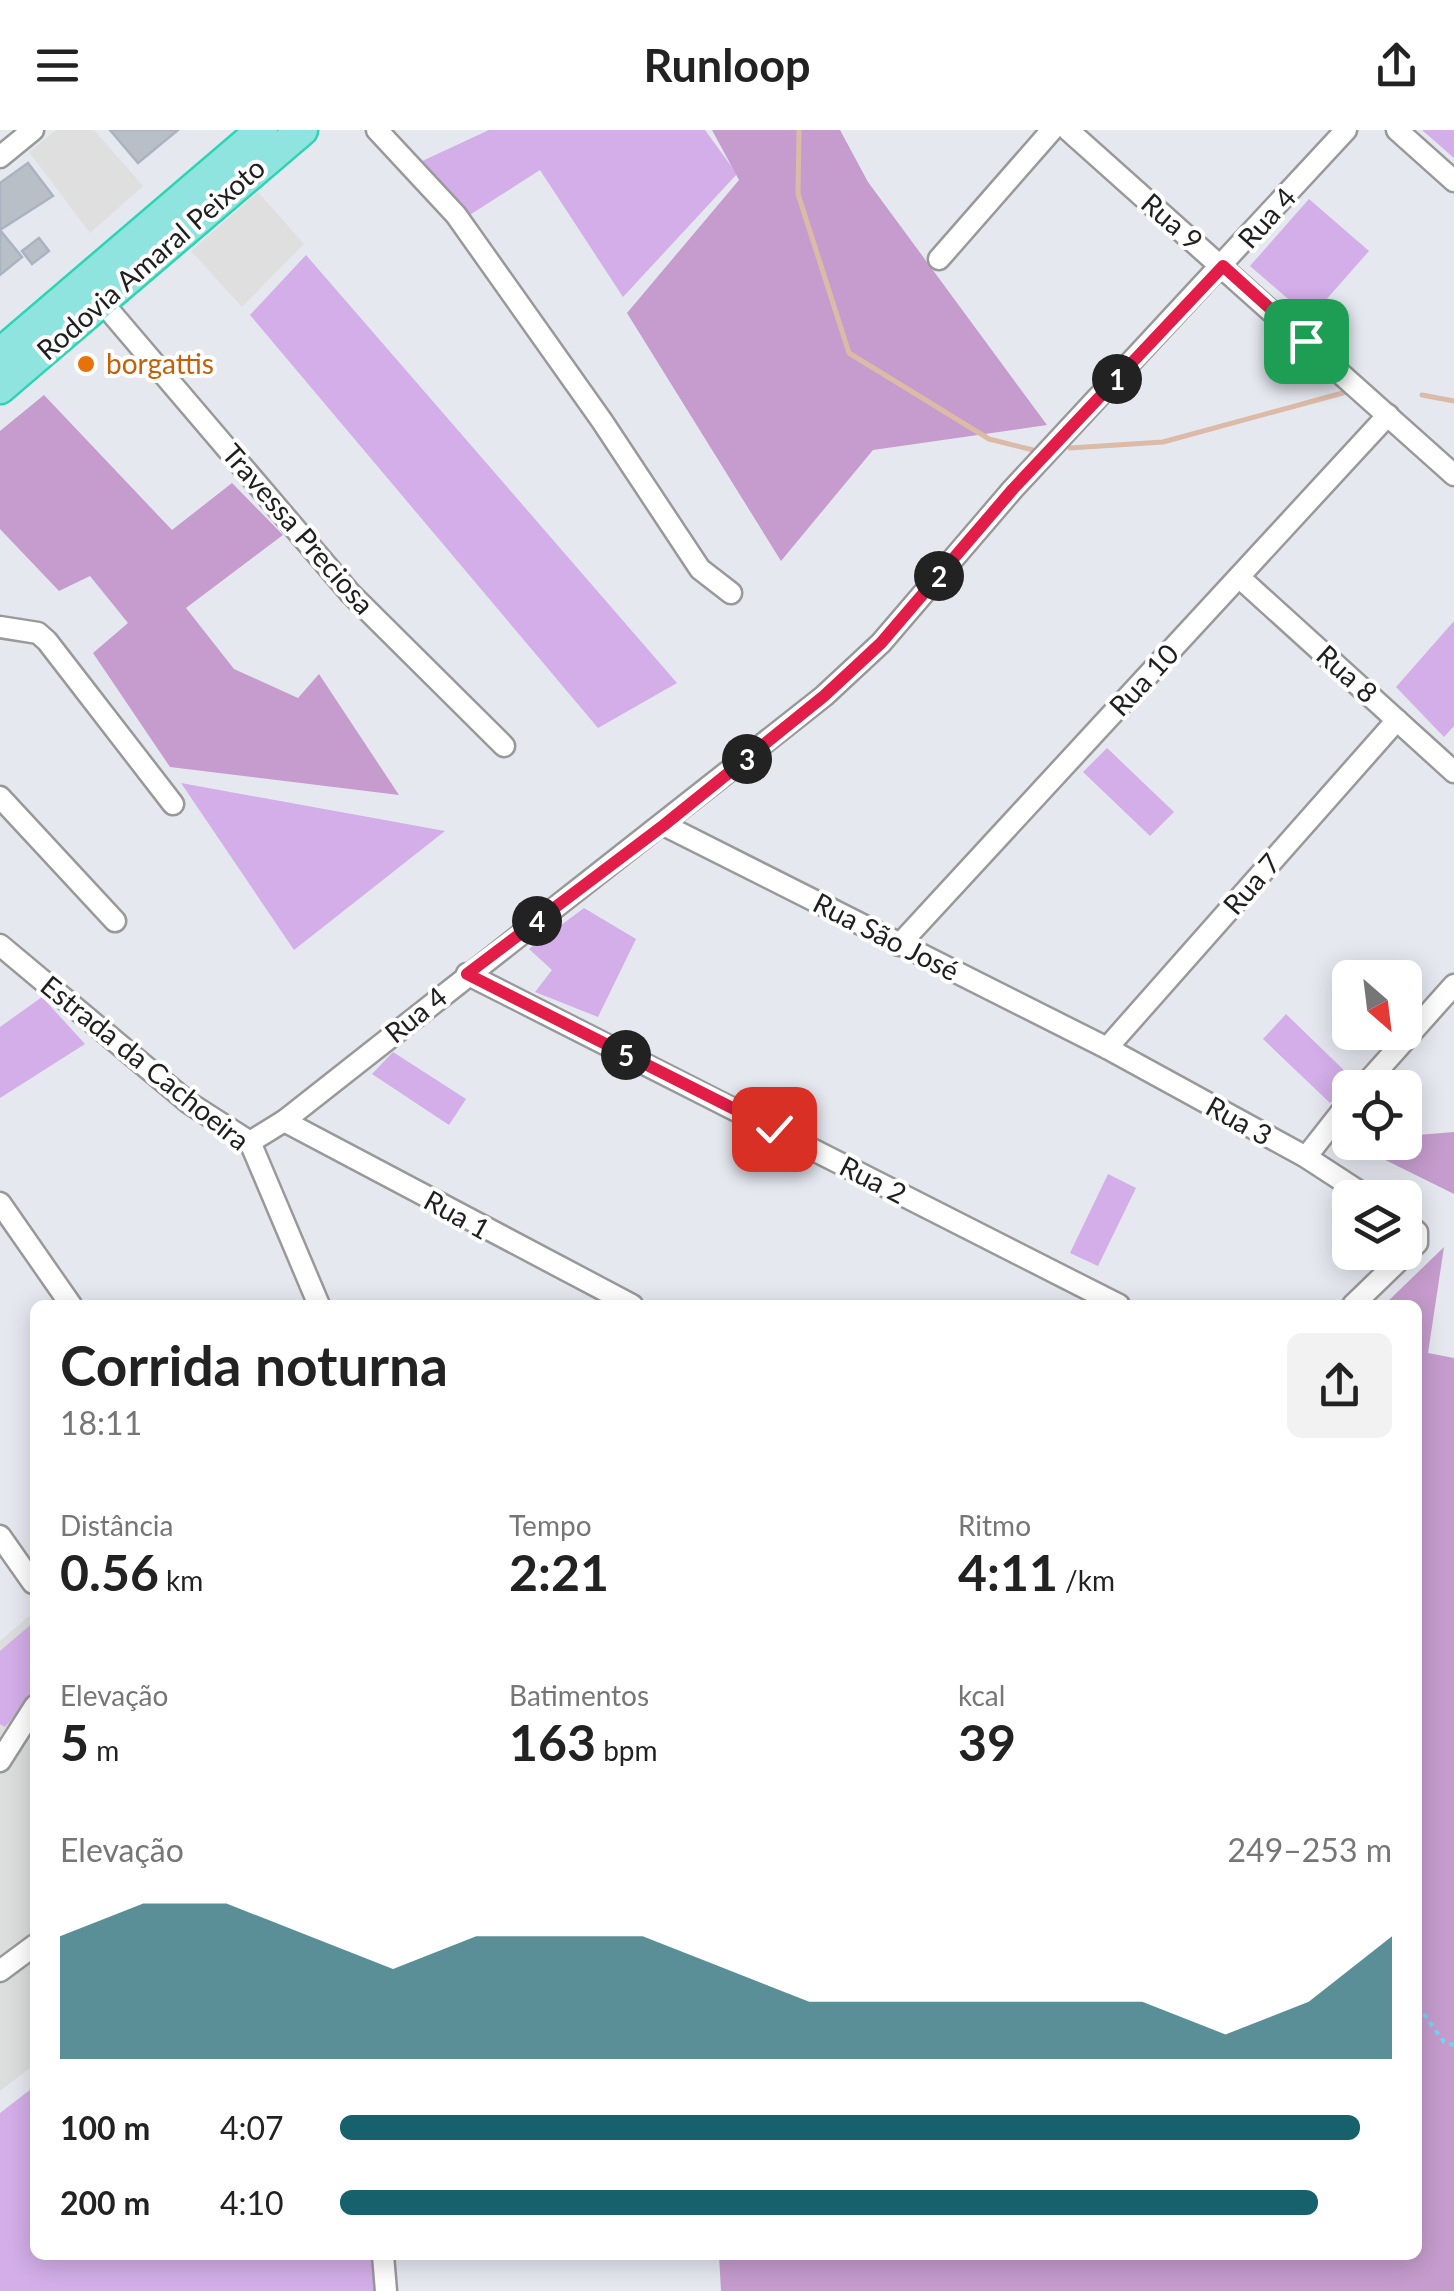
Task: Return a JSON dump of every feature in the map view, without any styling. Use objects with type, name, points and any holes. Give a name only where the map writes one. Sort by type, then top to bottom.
[{"type":"highway","name":"Rodovia Amaral Peixoto","points":[[0,354],[262,130]]},
{"type":"highway","name":"Rodovia Amaral Peixoto","points":[[0,388],[302,130]]},
{"type":"street","points":[[0,157],[33,130]]},
{"type":"street","points":[[377,130],[456,215],[623,452],[700,570],[731,593]]},
{"type":"street","points":[[939,258],[1052,130]]},
{"type":"street","name":"Rua 9","points":[[1068,130],[1454,475]]},
{"type":"street","name":"Rua 4","points":[[250,1142],[284,1121],[824,696],[881,643],[1013,489],[1346,130]]},
{"type":"street","points":[[1397,130],[1454,182]]},
{"type":"street","name":"Travessa Preciosa","points":[[102,302],[350,593],[504,746]]},
{"type":"street","name":"Rua 10","points":[[898,944],[1388,415]]},
{"type":"street","name":"Rua 8","points":[[1239,577],[1454,772]]},
{"type":"street","points":[[0,627],[38,633],[47,641],[173,804]]},
{"type":"street","name":"Rua 7","points":[[1107,1048],[1397,720]]},
{"type":"street","points":[[0,797],[116,920]]},
{"type":"street","name":"Rua São José","points":[[664,825],[1107,1048]]},
{"type":"street","name":"Estrada da Cachoeira","points":[[0,945],[189,1103],[250,1142],[317,1300]]},
{"type":"street","name":"Rua 2","points":[[467,974],[1109,1300]]},
{"type":"street","points":[[1378,1070],[1454,986]]},
{"type":"street","name":"Rua 3","points":[[1107,1048],[1341,1180]]},
{"type":"street","name":"Rua 1","points":[[284,1121],[623,1300]]},
{"type":"street","points":[[1306,1157],[1332,1124]]},
{"type":"street","points":[[0,1203],[68,1300]]},
{"type":"street","points":[[1359,1300],[1390,1270]]},
{"type":"street","points":[[0,1536],[30,1579]]},
{"type":"street","points":[[0,1761],[30,1714]]},
{"type":"street","points":[[0,1971],[30,1948]]},
{"type":"street","points":[[383,2260],[386,2291]]},
{"type":"path","points":[[1422,2012],[1444,2042],[1454,2044]]},
{"type":"shaded area","points":[[56,130],[94,130],[143,186],[90,233],[29,152]]},
{"type":"shaded area","points":[[489,130],[705,130],[737,174],[623,297],[540,170],[468,216],[420,162]]},
{"type":"shaded area","points":[[712,130],[840,130],[868,182],[1047,425],[873,450],[781,561],[627,313],[739,180]]},
{"type":"shaded area","points":[[1422,130],[1454,130],[1454,158]]},
{"type":"shaded area","points":[[258,192],[304,244],[242,307],[191,251]]},
{"type":"shaded area","points":[[1309,199],[1369,251],[1310,318],[1250,266]]},
{"type":"shaded area","points":[[306,255],[677,683],[598,728],[250,315]]},
{"type":"shaded area","points":[[44,395],[172,530],[232,483],[283,535],[186,608],[234,669],[298,698],[319,674],[399,795],[170,767],[93,653],[128,623],[90,576],[59,591],[0,529],[0,431]]},
{"type":"shaded area","points":[[1454,621],[1454,726],[1444,737],[1396,687]]},
{"type":"shaded area","points":[[1107,748],[1174,812],[1150,836],[1083,772]]},
{"type":"shaded area","points":[[181,783],[445,831],[294,950]]},
{"type":"shaded area","points":[[584,908],[636,939],[598,1017],[535,992],[552,970],[529,949]]},
{"type":"shaded area","points":[[42,997],[85,1044],[0,1098],[0,1027]]},
{"type":"shaded area","points":[[1286,1014],[1344,1070],[1332,1070],[1332,1101],[1330,1103],[1263,1039]]},
{"type":"shaded area","points":[[393,1052],[466,1099],[449,1125],[372,1074]]},
{"type":"shaded area","points":[[1454,1132],[1454,1194],[1385,1160],[1422,1160],[1422,1135]]},
{"type":"shaded area","points":[[1108,1174],[1136,1188],[1098,1266],[1070,1253]]},
{"type":"shaded area","points":[[1444,1247],[1428,1353],[1454,1358],[1454,2291],[721,2291],[719,2260],[1422,2260],[1422,1300],[1389,1300]]},
{"type":"shaded area","points":[[30,1615],[30,2068],[0,2091],[0,1641]]},
{"type":"shaded area","points":[[30,1625],[30,1698],[5,1727],[0,1724],[0,1651]]},
{"type":"shaded area","points":[[30,2090],[30,2260],[381,2260],[384,2291],[0,2291],[0,2113]]},
{"type":"building","points":[[110,130],[178,130],[138,163]]},
{"type":"building","points":[[28,163],[53,196],[0,230],[0,183]]},
{"type":"building","points":[[0,230],[22,257],[0,275]]},
{"type":"building","points":[[39,238],[49,251],[32,264],[22,251]]},
{"type":"waterway","points":[[799,130],[798,194],[849,353],[989,439],[1033,450]]},
{"type":"waterway","points":[[1070,448],[1163,442],[1350,391]]},
{"type":"waterway","points":[[1422,395],[1454,401]]},
{"type":"place","name":"borgattis","points":[[86,364]]},
{"type":"route","points":[[774,1129],[467,974],[758,750],[881,643],[1013,489],[1223,266],[1306,341]]}]
